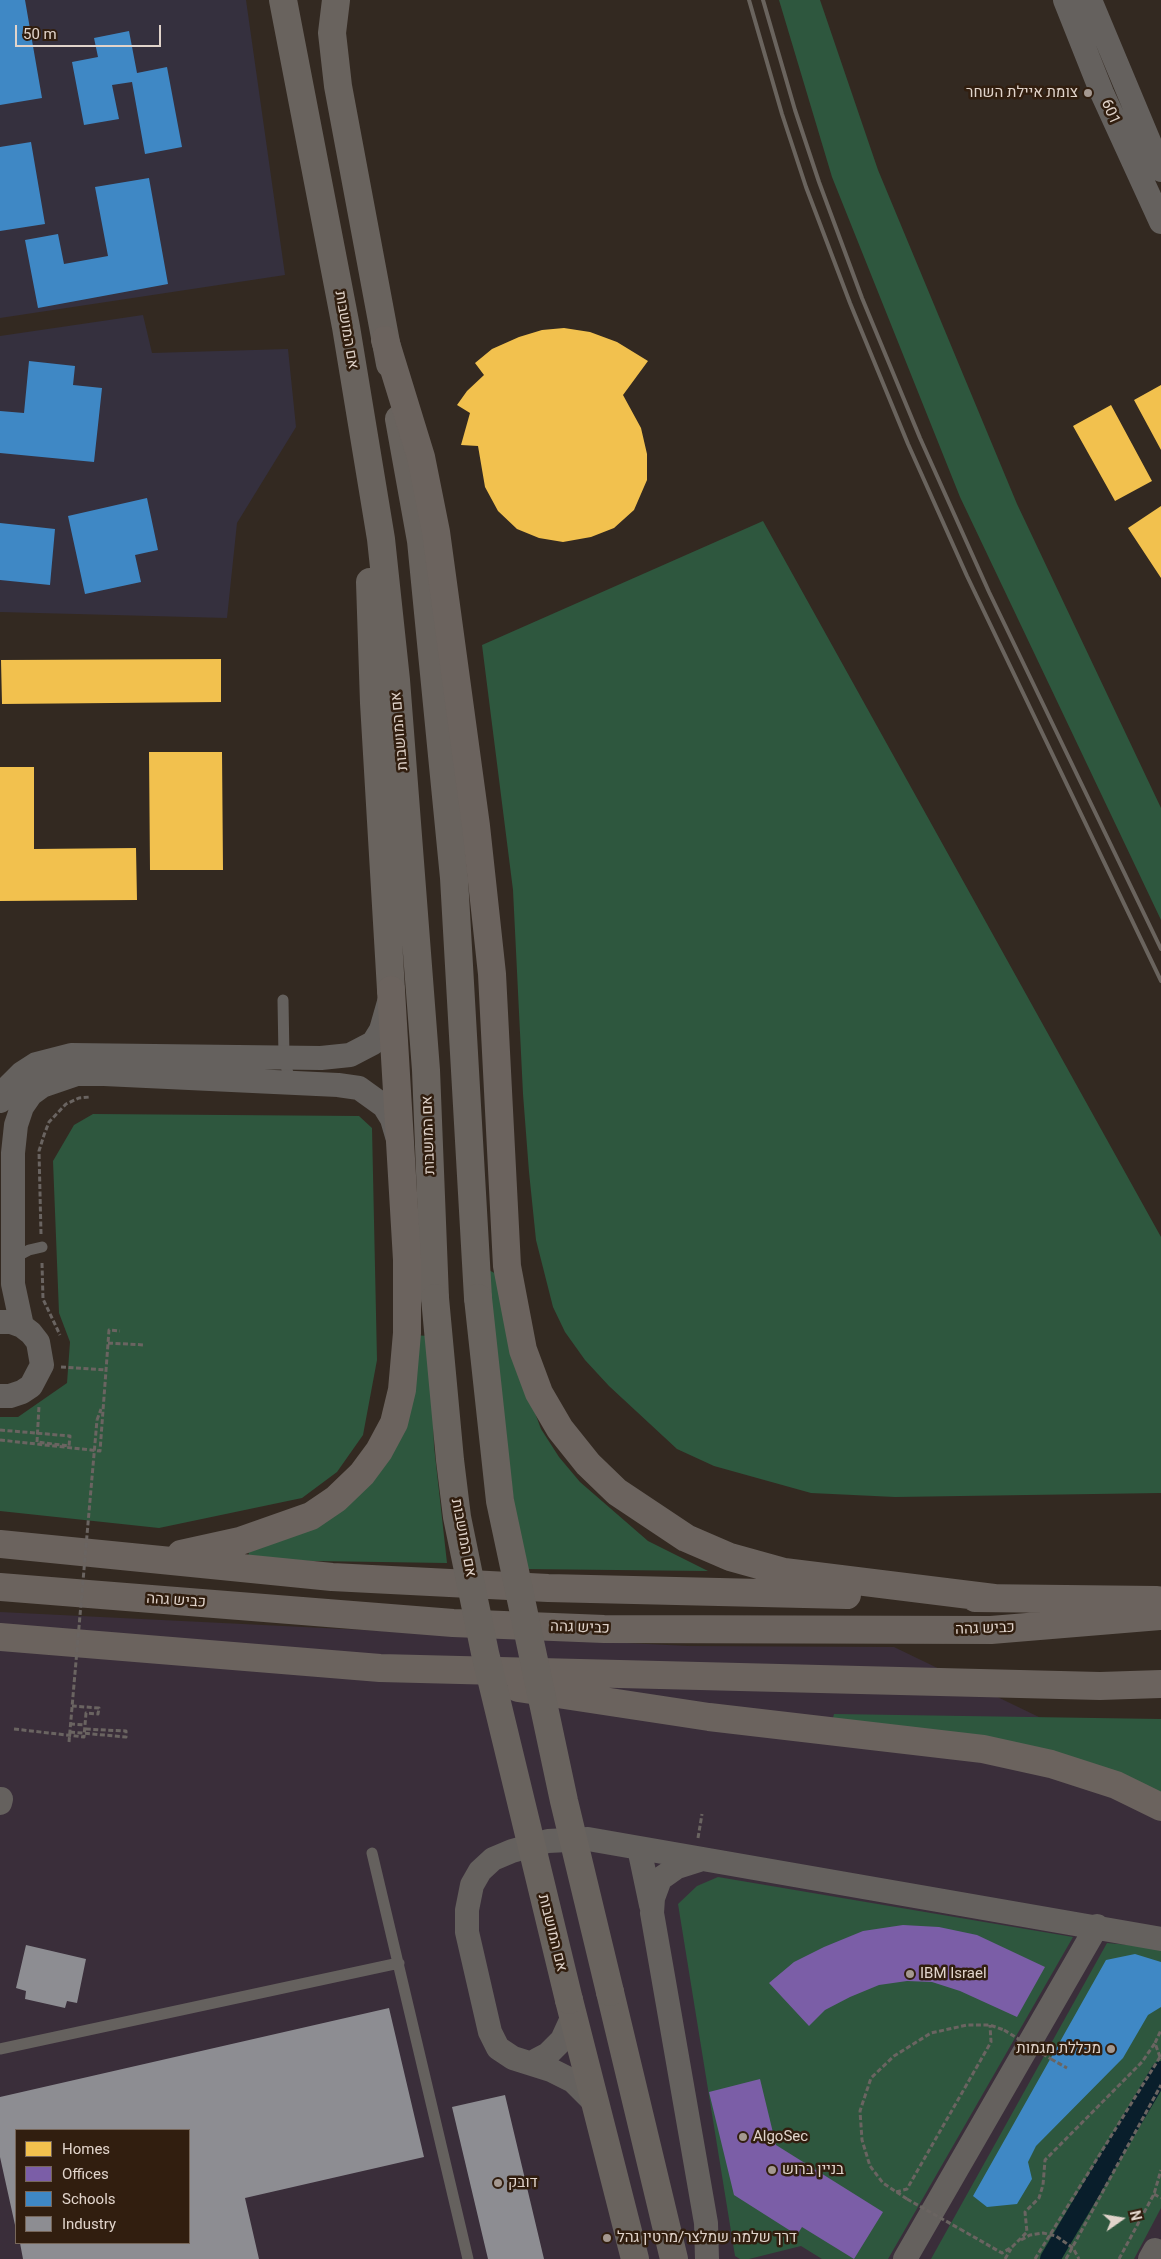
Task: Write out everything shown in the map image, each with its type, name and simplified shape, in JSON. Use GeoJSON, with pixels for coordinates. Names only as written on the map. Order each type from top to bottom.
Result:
{"type":"FeatureCollection","features":[{"type":"Feature","properties":{"kind":"highway"},"geometry":{"type":"LineString","coordinates":[[386,340],[421,457],[436,532],[476,826],[492,974],[507,1266],[523,1350],[539,1393],[560,1430],[588,1464],[617,1492],[686,1538],[730,1557],[784,1572],[994,1598]]}},
{"type":"Feature","properties":{"kind":"highway"},"geometry":{"type":"LineString","coordinates":[[147,1558],[222,1546],[278,1529],[311,1516],[336,1499],[362,1474],[379,1451],[394,1424],[402,1390],[407,1333],[407,1260],[391,990]]}},
{"type":"Feature","properties":{"kind":"highway"},"geometry":{"type":"LineString","coordinates":[[0,1544],[332,1577],[548,1588],[1161,1600]]}},
{"type":"Feature","properties":{"kind":"highway","name":"כביש גהה"},"geometry":{"type":"LineString","coordinates":[[0,1587],[453,1623],[604,1629],[991,1630],[1161,1616]]}},
{"type":"Feature","properties":{"kind":"highway"},"geometry":{"type":"LineString","coordinates":[[0,1637],[380,1668],[1100,1686],[1161,1684]]}},
{"type":"Feature","properties":{"kind":"highway"},"geometry":{"type":"LineString","coordinates":[[380,1668],[709,1717],[983,1749],[1051,1764],[1116,1785],[1161,1807]]}},
{"type":"Feature","properties":{"kind":"main road","name":"אם המושבות"},"geometry":{"type":"LineString","coordinates":[[283,0],[307,116],[346,327],[381,539],[396,680],[426,1070],[435,1298],[457,1517],[487,1662],[571,2008],[635,2259]]}},
{"type":"Feature","properties":{"kind":"main road"},"geometry":{"type":"LineString","coordinates":[[299,0],[307,116]]}},
{"type":"Feature","properties":{"kind":"main road"},"geometry":{"type":"LineString","coordinates":[[328,0],[338,86],[386,340],[421,542],[454,878],[478,1298],[500,1501],[564,1801],[674,2259]]}},
{"type":"Feature","properties":{"kind":"main road"},"geometry":{"type":"LineString","coordinates":[[332,33],[336,0]]}},
{"type":"Feature","properties":{"kind":"main road"},"geometry":{"type":"LineString","coordinates":[[372,481],[370,597],[391,990]]}},
{"type":"Feature","properties":{"kind":"street","name":"601"},"geometry":{"type":"LineString","coordinates":[[1064,0],[1102,93],[1161,222]]}},
{"type":"Feature","properties":{"kind":"street","name":"601"},"geometry":{"type":"LineString","coordinates":[[1091,2],[1161,170]]}},
{"type":"Feature","properties":{"kind":"street"},"geometry":{"type":"LineString","coordinates":[[0,1100],[7,1088],[29,1068],[48,1060],[71,1055],[284,1058],[350,1055],[364,1050],[373,1043],[381,1030],[391,990]]}},
{"type":"Feature","properties":{"kind":"street"},"geometry":{"type":"LineString","coordinates":[[0,1396],[16,1394],[31,1386],[56,1366],[31,1332],[11,1324],[16,1303],[12,1259],[13,1153],[16,1125],[22,1107],[32,1094],[42,1086],[76,1074],[104,1074],[290,1082],[359,1088],[384,1106],[392,1119],[401,1150]]}},
{"type":"Feature","properties":{"kind":"street"},"geometry":{"type":"LineString","coordinates":[[596,2104],[574,2081],[531,2063],[513,2058],[498,2048],[490,2032],[467,1932],[467,1910],[472,1885],[480,1870],[493,1859],[548,1841],[588,1839],[1097,1926],[1161,1939]]}},
{"type":"Feature","properties":{"kind":"street"},"geometry":{"type":"LineString","coordinates":[[639,1848],[704,2214],[707,2259]]}},
{"type":"Feature","properties":{"kind":"street"},"geometry":{"type":"LineString","coordinates":[[652,1913],[653,1898],[660,1879],[677,1867],[702,1860]]}},
{"type":"Feature","properties":{"kind":"street"},"geometry":{"type":"LineString","coordinates":[[905,2259],[1097,1926]]}},
{"type":"Feature","properties":{"kind":"street"},"geometry":{"type":"LineString","coordinates":[[531,2063],[548,2054],[562,2040],[571,2008]]}},
{"type":"Feature","properties":{"kind":"lane"},"geometry":{"type":"LineString","coordinates":[[284,1000],[284,1058],[290,1082]]}},
{"type":"Feature","properties":{"kind":"lane"},"geometry":{"type":"LineString","coordinates":[[12,1259],[29,1250],[42,1247]]}},
{"type":"Feature","properties":{"kind":"lane"},"geometry":{"type":"LineString","coordinates":[[372,1854],[468,2259]]}},
{"type":"Feature","properties":{"kind":"lane"},"geometry":{"type":"LineString","coordinates":[[0,2050],[399,1963]]}},
{"type":"Feature","properties":{"kind":"path"},"geometry":{"type":"LineString","coordinates":[[61,1343],[58,1329],[43,1299],[39,1151],[49,1122],[66,1104],[79,1098],[95,1097]]}},
{"type":"Feature","properties":{"kind":"path"},"geometry":{"type":"LineString","coordinates":[[69,1742],[109,1330],[120,1330]]}},
{"type":"Feature","properties":{"kind":"path"},"geometry":{"type":"LineString","coordinates":[[108,1343],[145,1345]]}},
{"type":"Feature","properties":{"kind":"path"},"geometry":{"type":"LineString","coordinates":[[56,1366],[106,1370]]}},
{"type":"Feature","properties":{"kind":"path"},"geometry":{"type":"LineString","coordinates":[[98,1451],[97,1420],[103,1404]]}},
{"type":"Feature","properties":{"kind":"path"},"geometry":{"type":"LineString","coordinates":[[0,1430],[70,1436],[69,1446],[37,1442]]}},
{"type":"Feature","properties":{"kind":"path"},"geometry":{"type":"LineString","coordinates":[[0,1440],[98,1451]]}},
{"type":"Feature","properties":{"kind":"path"},"geometry":{"type":"LineString","coordinates":[[14,1729],[84,1738],[86,1713],[98,1714],[99,1708],[72,1706]]}},
{"type":"Feature","properties":{"kind":"path"},"geometry":{"type":"LineString","coordinates":[[70,1724],[126,1731],[126,1737],[70,1732]]}},
{"type":"Feature","properties":{"kind":"path"},"geometry":{"type":"LineString","coordinates":[[1067,2068],[1004,2030],[990,2025],[967,2025],[931,2033],[894,2056],[871,2078],[860,2111],[862,2140],[870,2166],[883,2183],[896,2192],[1002,2253],[1030,2235],[1051,2234],[1068,2243],[1079,2259]]}},
{"type":"Feature","properties":{"kind":"path"},"geometry":{"type":"LineString","coordinates":[[896,2192],[907,2189],[991,2042],[990,2025]]}},
{"type":"Feature","properties":{"kind":"path"},"geometry":{"type":"LineString","coordinates":[[1006,2259],[1012,2247],[1027,2232],[1025,2212],[1039,2198],[1045,2160],[1142,2062],[1161,2030]]}},
{"type":"Feature","properties":{"kind":"path"},"geometry":{"type":"LineString","coordinates":[[1035,2259],[1161,2057],[1155,2043]]}},
{"type":"Feature","properties":{"kind":"path"},"geometry":{"type":"LineString","coordinates":[[1066,2259],[1161,2085]]}},
{"type":"Feature","properties":{"kind":"path"},"geometry":{"type":"LineString","coordinates":[[1120,2259],[1154,2194],[1161,2170]]}},
{"type":"Feature","properties":{"kind":"path"},"geometry":{"type":"LineString","coordinates":[[1154,2194],[1160,2198]]}},
{"type":"Feature","properties":{"kind":"shaded area"},"geometry":{"type":"Polygon","coordinates":[[[0,0],[246,0],[285,275],[0,318],[0,0]]]}},
{"type":"Feature","properties":{"kind":"shaded area"},"geometry":{"type":"Polygon","coordinates":[[[143,315],[152,353],[288,349],[296,427],[237,523],[227,618],[0,612],[0,336],[143,315]]]}},
{"type":"Feature","properties":{"kind":"shaded area"},"geometry":{"type":"Polygon","coordinates":[[[0,1612],[688,1646],[894,1647],[1161,1774],[1161,2259],[0,2259],[0,1612]]]}},
{"type":"Feature","properties":{"kind":"green space"},"geometry":{"type":"Polygon","coordinates":[[[779,0],[820,0],[878,170],[1017,504],[1161,808],[1161,920],[960,497],[832,177],[779,0]]]}},
{"type":"Feature","properties":{"kind":"green space"},"geometry":{"type":"Polygon","coordinates":[[[763,521],[1161,1237],[1161,1493],[895,1497],[811,1493],[714,1466],[677,1449],[609,1386],[585,1360],[565,1332],[553,1307],[536,1240],[523,1094],[513,890],[482,645],[763,521]]]}},
{"type":"Feature","properties":{"kind":"green space"},"geometry":{"type":"Polygon","coordinates":[[[93,1114],[359,1116],[372,1128],[377,1360],[363,1435],[337,1472],[302,1498],[159,1528],[0,1511],[0,1417],[18,1417],[67,1383],[70,1342],[59,1313],[53,1161],[74,1125],[93,1114]]]}},
{"type":"Feature","properties":{"kind":"green space"},"geometry":{"type":"Polygon","coordinates":[[[485,1268],[502,1277],[527,1391],[541,1429],[559,1457],[580,1482],[648,1541],[708,1571],[522,1569],[485,1268]]]}},
{"type":"Feature","properties":{"kind":"green space"},"geometry":{"type":"Polygon","coordinates":[[[411,1335],[430,1336],[434,1446],[447,1563],[247,1560],[251,1545],[357,1497],[411,1335]]]}},
{"type":"Feature","properties":{"kind":"green space"},"geometry":{"type":"Polygon","coordinates":[[[834,1714],[1161,1719],[1161,1794],[831,1725],[834,1714]]]}},
{"type":"Feature","properties":{"kind":"green space"},"geometry":{"type":"Polygon","coordinates":[[[718,1877],[1073,1937],[888,2259],[822,2259],[801,2246],[749,2259],[740,2259],[735,2256],[678,1904],[697,1886],[718,1877]]]}},
{"type":"Feature","properties":{"kind":"green space"},"geometry":{"type":"Polygon","coordinates":[[[1107,1943],[1161,1948],[1161,2208],[1134,2259],[931,2259],[1107,1943]]]}},
{"type":"Feature","properties":{"kind":"building: Homes"},"geometry":{"type":"Polygon","coordinates":[[[564,328],[590,332],[617,342],[648,361],[623,395],[641,428],[647,454],[647,480],[634,510],[614,528],[591,537],[563,542],[539,538],[517,529],[498,511],[485,487],[478,446],[461,445],[470,413],[457,405],[467,391],[484,375],[475,363],[492,349],[519,337],[542,330],[564,328]]]}},
{"type":"Feature","properties":{"kind":"building: Homes"},"geometry":{"type":"Polygon","coordinates":[[[1161,385],[1161,450],[1134,400],[1161,385]]]}},
{"type":"Feature","properties":{"kind":"building: Homes"},"geometry":{"type":"Polygon","coordinates":[[[1111,405],[1152,481],[1115,501],[1073,426],[1111,405]]]}},
{"type":"Feature","properties":{"kind":"building: Homes"},"geometry":{"type":"Polygon","coordinates":[[[1161,506],[1161,578],[1128,528],[1161,506]]]}},
{"type":"Feature","properties":{"kind":"building: Homes"},"geometry":{"type":"Polygon","coordinates":[[[221,659],[221,702],[2,704],[1,660],[221,659]]]}},
{"type":"Feature","properties":{"kind":"building: Homes"},"geometry":{"type":"Polygon","coordinates":[[[149,752],[222,752],[223,870],[150,870],[149,752]]]}},
{"type":"Feature","properties":{"kind":"building: Homes"},"geometry":{"type":"Polygon","coordinates":[[[0,767],[34,767],[34,849],[136,848],[137,900],[0,901],[0,767]]]}},
{"type":"Feature","properties":{"kind":"building: Offices","name":"IBM Israel"},"geometry":{"type":"Polygon","coordinates":[[[903,1925],[939,1927],[977,1935],[1045,1967],[1017,2017],[960,1991],[932,1982],[907,1981],[879,1985],[850,1997],[825,2010],[809,2026],[769,1983],[794,1962],[824,1947],[863,1931],[903,1925]]]}},
{"type":"Feature","properties":{"kind":"building: Offices","name":"בניין ברוש"},"geometry":{"type":"Polygon","coordinates":[[[760,2079],[776,2145],[883,2212],[854,2259],[802,2227],[797,2235],[734,2195],[709,2092],[760,2079]]]}},
{"type":"Feature","properties":{"kind":"building: Schools"},"geometry":{"type":"Polygon","coordinates":[[[0,0],[25,0],[42,98],[0,105],[0,0]]]}},
{"type":"Feature","properties":{"kind":"building: Schools"},"geometry":{"type":"Polygon","coordinates":[[[129,31],[137,73],[167,67],[182,147],[145,154],[132,82],[112,85],[119,119],[84,125],[72,62],[98,57],[94,38],[129,31]]]}},
{"type":"Feature","properties":{"kind":"building: Schools"},"geometry":{"type":"Polygon","coordinates":[[[31,142],[45,224],[0,231],[0,147],[31,142]]]}},
{"type":"Feature","properties":{"kind":"building: Schools"},"geometry":{"type":"Polygon","coordinates":[[[149,178],[168,284],[38,308],[25,240],[58,234],[64,264],[108,256],[95,187],[149,178]]]}},
{"type":"Feature","properties":{"kind":"building: Schools"},"geometry":{"type":"Polygon","coordinates":[[[29,361],[75,366],[73,385],[102,388],[94,462],[0,453],[0,411],[24,413],[29,361]]]}},
{"type":"Feature","properties":{"kind":"building: Schools"},"geometry":{"type":"Polygon","coordinates":[[[147,498],[158,550],[135,555],[141,582],[85,594],[68,516],[147,498]]]}},
{"type":"Feature","properties":{"kind":"building: Schools"},"geometry":{"type":"Polygon","coordinates":[[[0,523],[55,529],[50,585],[0,580],[0,523]]]}},
{"type":"Feature","properties":{"kind":"building: Schools"},"geometry":{"type":"Polygon","coordinates":[[[1135,1954],[1161,1962],[1161,2007],[1148,2015],[1123,2058],[1036,2146],[1028,2162],[1032,2179],[1017,2204],[987,2207],[973,2196],[1106,1960],[1135,1954]]]}},
{"type":"Feature","properties":{"kind":"building: Industry"},"geometry":{"type":"Polygon","coordinates":[[[26,1945],[86,1959],[77,2003],[67,2001],[65,2008],[25,1999],[26,1991],[16,1988],[26,1945]]]}},
{"type":"Feature","properties":{"kind":"building: Industry"},"geometry":{"type":"Polygon","coordinates":[[[389,2008],[424,2157],[245,2198],[259,2259],[23,2259],[20,2244],[190,2244],[190,2129],[15,2129],[15,2225],[0,2157],[0,2097],[389,2008]]]}},
{"type":"Feature","properties":{"kind":"building: Industry","name":"דובק"},"geometry":{"type":"Polygon","coordinates":[[[505,2095],[544,2259],[488,2259],[452,2107],[505,2095]]]}},
{"type":"Feature","properties":{"kind":"waterway"},"geometry":{"type":"LineString","coordinates":[[1050,2259],[1161,2071]]}},
{"type":"Feature","properties":{"kind":"railway"},"geometry":{"type":"LineString","coordinates":[[749,0],[782,114],[806,187],[850,303],[908,444],[967,576],[1161,981]]}},
{"type":"Feature","properties":{"kind":"railway"},"geometry":{"type":"LineString","coordinates":[[763,0],[795,110],[819,182],[862,298],[920,438],[989,592],[1161,949]]}},
{"type":"Feature","properties":{"kind":"place","name":"צומת איילת השחר"},"geometry":{"type":"Point","coordinates":[1088,93]}},
{"type":"Feature","properties":{"kind":"place","name":"IBM Israel"},"geometry":{"type":"Point","coordinates":[910,1974]}},
{"type":"Feature","properties":{"kind":"place","name":"מכללת מגמות"},"geometry":{"type":"Point","coordinates":[1111,2049]}},
{"type":"Feature","properties":{"kind":"place","name":"AlgoSec"},"geometry":{"type":"Point","coordinates":[743,2137]}},
{"type":"Feature","properties":{"kind":"place","name":"בניין ברוש"},"geometry":{"type":"Point","coordinates":[772,2170]}},
{"type":"Feature","properties":{"kind":"place","name":"דובק"},"geometry":{"type":"Point","coordinates":[498,2183]}},
{"type":"Feature","properties":{"kind":"place","name":"דרך שלמה שמלצר/מרטין גהל"},"geometry":{"type":"Point","coordinates":[607,2238]}}]}
